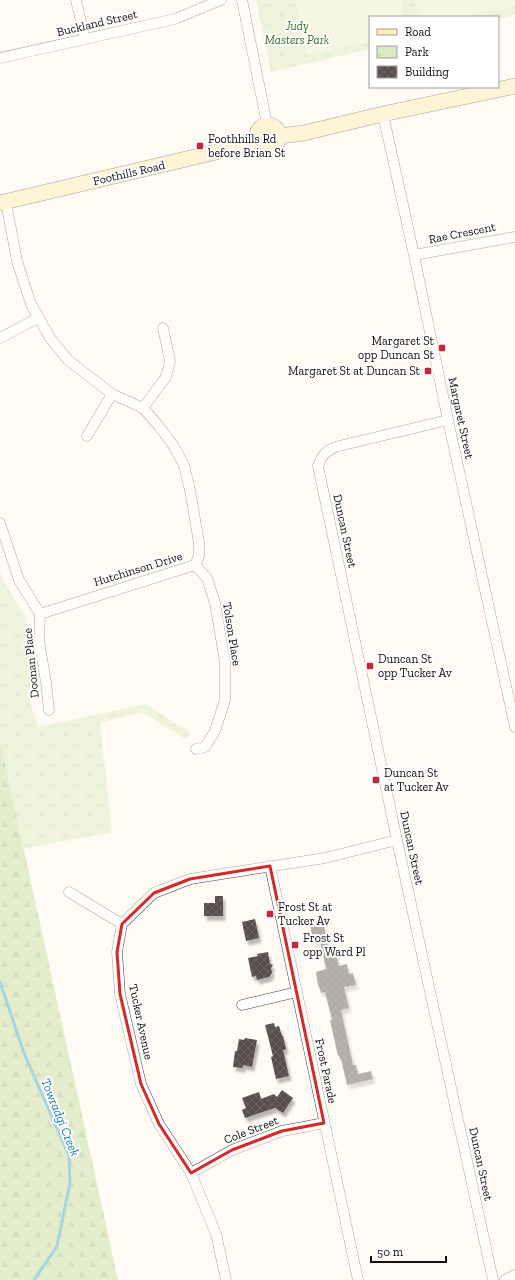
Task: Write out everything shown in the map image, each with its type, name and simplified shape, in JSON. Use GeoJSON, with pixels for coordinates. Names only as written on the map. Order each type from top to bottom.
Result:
{"type":"FeatureCollection","features":[{"type":"Feature","properties":{"kind":"main road"},"geometry":{"type":"LineString","coordinates":[[280,136],[304,133],[383,114],[515,86]]}},
{"type":"Feature","properties":{"kind":"main road"},"geometry":{"type":"LineString","coordinates":[[267,124],[275,127],[280,136],[277,144],[269,148],[260,144],[257,140],[257,132],[259,128],[267,124]]}},
{"type":"Feature","properties":{"kind":"main road","name":"Foothills Road"},"geometry":{"type":"LineString","coordinates":[[3,202],[237,147],[257,140]]}},
{"type":"Feature","properties":{"kind":"street"},"geometry":{"type":"LineString","coordinates":[[76,0],[85,39]]}},
{"type":"Feature","properties":{"kind":"street","name":"Buckland Street"},"geometry":{"type":"LineString","coordinates":[[0,58],[175,19],[221,0]]}},
{"type":"Feature","properties":{"kind":"street"},"geometry":{"type":"LineString","coordinates":[[242,0],[267,124]]}},
{"type":"Feature","properties":{"kind":"street","name":"Margaret Street"},"geometry":{"type":"LineString","coordinates":[[383,114],[515,727]]}},
{"type":"Feature","properties":{"kind":"street","name":"Hutchinson Drive"},"geometry":{"type":"LineString","coordinates":[[3,202],[17,262],[31,304],[38,318],[50,338],[68,360],[112,394],[143,408],[173,445],[184,465],[199,542],[199,556],[195,565],[40,614]]}},
{"type":"Feature","properties":{"kind":"street","name":"Rae Crescent"},"geometry":{"type":"LineString","coordinates":[[414,256],[515,237]]}},
{"type":"Feature","properties":{"kind":"street"},"geometry":{"type":"LineString","coordinates":[[0,338],[38,318]]}},
{"type":"Feature","properties":{"kind":"street"},"geometry":{"type":"LineString","coordinates":[[143,408],[166,377],[170,361],[163,328]]}},
{"type":"Feature","properties":{"kind":"street"},"geometry":{"type":"LineString","coordinates":[[87,436],[112,394]]}},
{"type":"Feature","properties":{"kind":"street","name":"Duncan Street"},"geometry":{"type":"LineString","coordinates":[[448,420],[335,447],[326,452],[321,458],[318,466],[397,840],[493,1280]]}},
{"type":"Feature","properties":{"kind":"street"},"geometry":{"type":"LineString","coordinates":[[0,523],[19,580],[40,614]]}},
{"type":"Feature","properties":{"kind":"street","name":"Tolson Place"},"geometry":{"type":"LineString","coordinates":[[195,565],[207,578],[215,604],[225,662],[225,700],[215,731],[205,747],[196,749]]}},
{"type":"Feature","properties":{"kind":"street","name":"Doonan Place"},"geometry":{"type":"LineString","coordinates":[[40,614],[39,641],[49,710]]}},
{"type":"Feature","properties":{"kind":"street"},"geometry":{"type":"LineString","coordinates":[[70,892],[122,924],[154,893],[190,879],[326,858],[397,840]]}},
{"type":"Feature","properties":{"kind":"street","name":"Frost Parade"},"geometry":{"type":"LineString","coordinates":[[270,866],[358,1280]]}},
{"type":"Feature","properties":{"kind":"street","name":"Tucker Avenue"},"geometry":{"type":"LineString","coordinates":[[122,924],[117,952],[120,994],[141,1084],[159,1124],[191,1173],[216,1234],[226,1280]]}},
{"type":"Feature","properties":{"kind":"street"},"geometry":{"type":"LineString","coordinates":[[242,1005],[297,992]]}},
{"type":"Feature","properties":{"kind":"street","name":"Cole Street"},"geometry":{"type":"LineString","coordinates":[[191,1173],[232,1150],[282,1131],[324,1123]]}},
{"type":"Feature","properties":{"kind":"street"},"geometry":{"type":"LineString","coordinates":[[505,1280],[515,1275]]}},
{"type":"Feature","properties":{"kind":"highlighted area"},"geometry":{"type":"Polygon","coordinates":[[[270,866],[324,1123],[282,1131],[232,1150],[191,1173],[159,1124],[141,1084],[120,994],[117,952],[122,924],[154,893],[190,879],[270,866]]]}},
{"type":"Feature","properties":{"kind":"green space","name":"Judy Masters Park"},"geometry":{"type":"Polygon","coordinates":[[[256,0],[515,0],[515,15],[499,19],[499,16],[369,16],[369,49],[271,72],[256,0]]]}},
{"type":"Feature","properties":{"kind":"green space"},"geometry":{"type":"Polygon","coordinates":[[[295,0],[401,0],[403,16],[369,16],[369,41],[307,55],[295,0]]]}},
{"type":"Feature","properties":{"kind":"green space"},"geometry":{"type":"Polygon","coordinates":[[[415,0],[515,0],[515,6],[470,16],[418,16],[415,0]]]}},
{"type":"Feature","properties":{"kind":"green space"},"geometry":{"type":"Polygon","coordinates":[[[0,571],[3,580],[25,615],[39,679],[27,691],[38,727],[145,704],[191,733],[186,739],[142,712],[100,723],[112,832],[23,849],[0,740],[0,571]]]}},
{"type":"Feature","properties":{"kind":"green space"},"geometry":{"type":"Polygon","coordinates":[[[0,740],[118,1280],[0,1280],[0,740]]]}},
{"type":"Feature","properties":{"kind":"building"},"geometry":{"type":"Polygon","coordinates":[[[215,896],[223,896],[223,916],[204,916],[204,903],[215,903],[215,896]]]}},
{"type":"Feature","properties":{"kind":"building"},"geometry":{"type":"Polygon","coordinates":[[[255,919],[259,938],[246,941],[242,922],[255,919]]]}},
{"type":"Feature","properties":{"kind":"building"},"geometry":{"type":"Polygon","coordinates":[[[323,922],[328,946],[334,945],[339,966],[347,964],[349,974],[353,973],[356,985],[344,987],[349,1008],[341,1010],[353,1065],[356,1065],[358,1074],[371,1071],[373,1079],[347,1085],[341,1059],[339,1055],[338,1056],[330,1020],[332,1020],[325,992],[321,993],[318,986],[316,972],[326,969],[320,941],[314,943],[310,925],[323,922]]]}},
{"type":"Feature","properties":{"kind":"building"},"geometry":{"type":"Polygon","coordinates":[[[268,952],[270,964],[273,965],[271,968],[272,973],[269,977],[257,980],[256,976],[252,977],[248,958],[258,956],[257,954],[268,952]]]}},
{"type":"Feature","properties":{"kind":"building"},"geometry":{"type":"Polygon","coordinates":[[[274,1023],[275,1027],[279,1026],[283,1036],[286,1049],[283,1050],[289,1076],[276,1079],[271,1057],[273,1056],[265,1025],[274,1023]]]}},
{"type":"Feature","properties":{"kind":"building"},"geometry":{"type":"Polygon","coordinates":[[[245,1038],[257,1040],[252,1067],[243,1065],[243,1068],[233,1067],[235,1051],[237,1051],[239,1039],[244,1040],[245,1038]]]}},
{"type":"Feature","properties":{"kind":"building"},"geometry":{"type":"Polygon","coordinates":[[[282,1090],[293,1098],[283,1113],[275,1108],[245,1118],[242,1110],[246,1108],[242,1098],[259,1092],[261,1099],[274,1094],[277,1097],[282,1090]]]}},
{"type":"Feature","properties":{"kind":"waterway","name":"Towradgi Creek"},"geometry":{"type":"LineString","coordinates":[[0,982],[24,1053],[69,1156],[70,1183],[57,1246],[34,1280]]}},
{"type":"Feature","properties":{"kind":"place","name":"Foothhills Rd before Brian St"},"geometry":{"type":"Point","coordinates":[200,146]}},
{"type":"Feature","properties":{"kind":"place","name":"Margaret St opp Duncan St"},"geometry":{"type":"Point","coordinates":[442,348]}},
{"type":"Feature","properties":{"kind":"place","name":"Margaret St at Duncan St"},"geometry":{"type":"Point","coordinates":[428,371]}},
{"type":"Feature","properties":{"kind":"place","name":"Duncan St opp Tucker Av"},"geometry":{"type":"Point","coordinates":[370,666]}},
{"type":"Feature","properties":{"kind":"place","name":"Duncan St at Tucker Av"},"geometry":{"type":"Point","coordinates":[376,780]}},
{"type":"Feature","properties":{"kind":"place","name":"Frost St at Tucker Av"},"geometry":{"type":"Point","coordinates":[270,914]}},
{"type":"Feature","properties":{"kind":"place","name":"Frost St opp Ward Pl"},"geometry":{"type":"Point","coordinates":[295,945]}}]}
